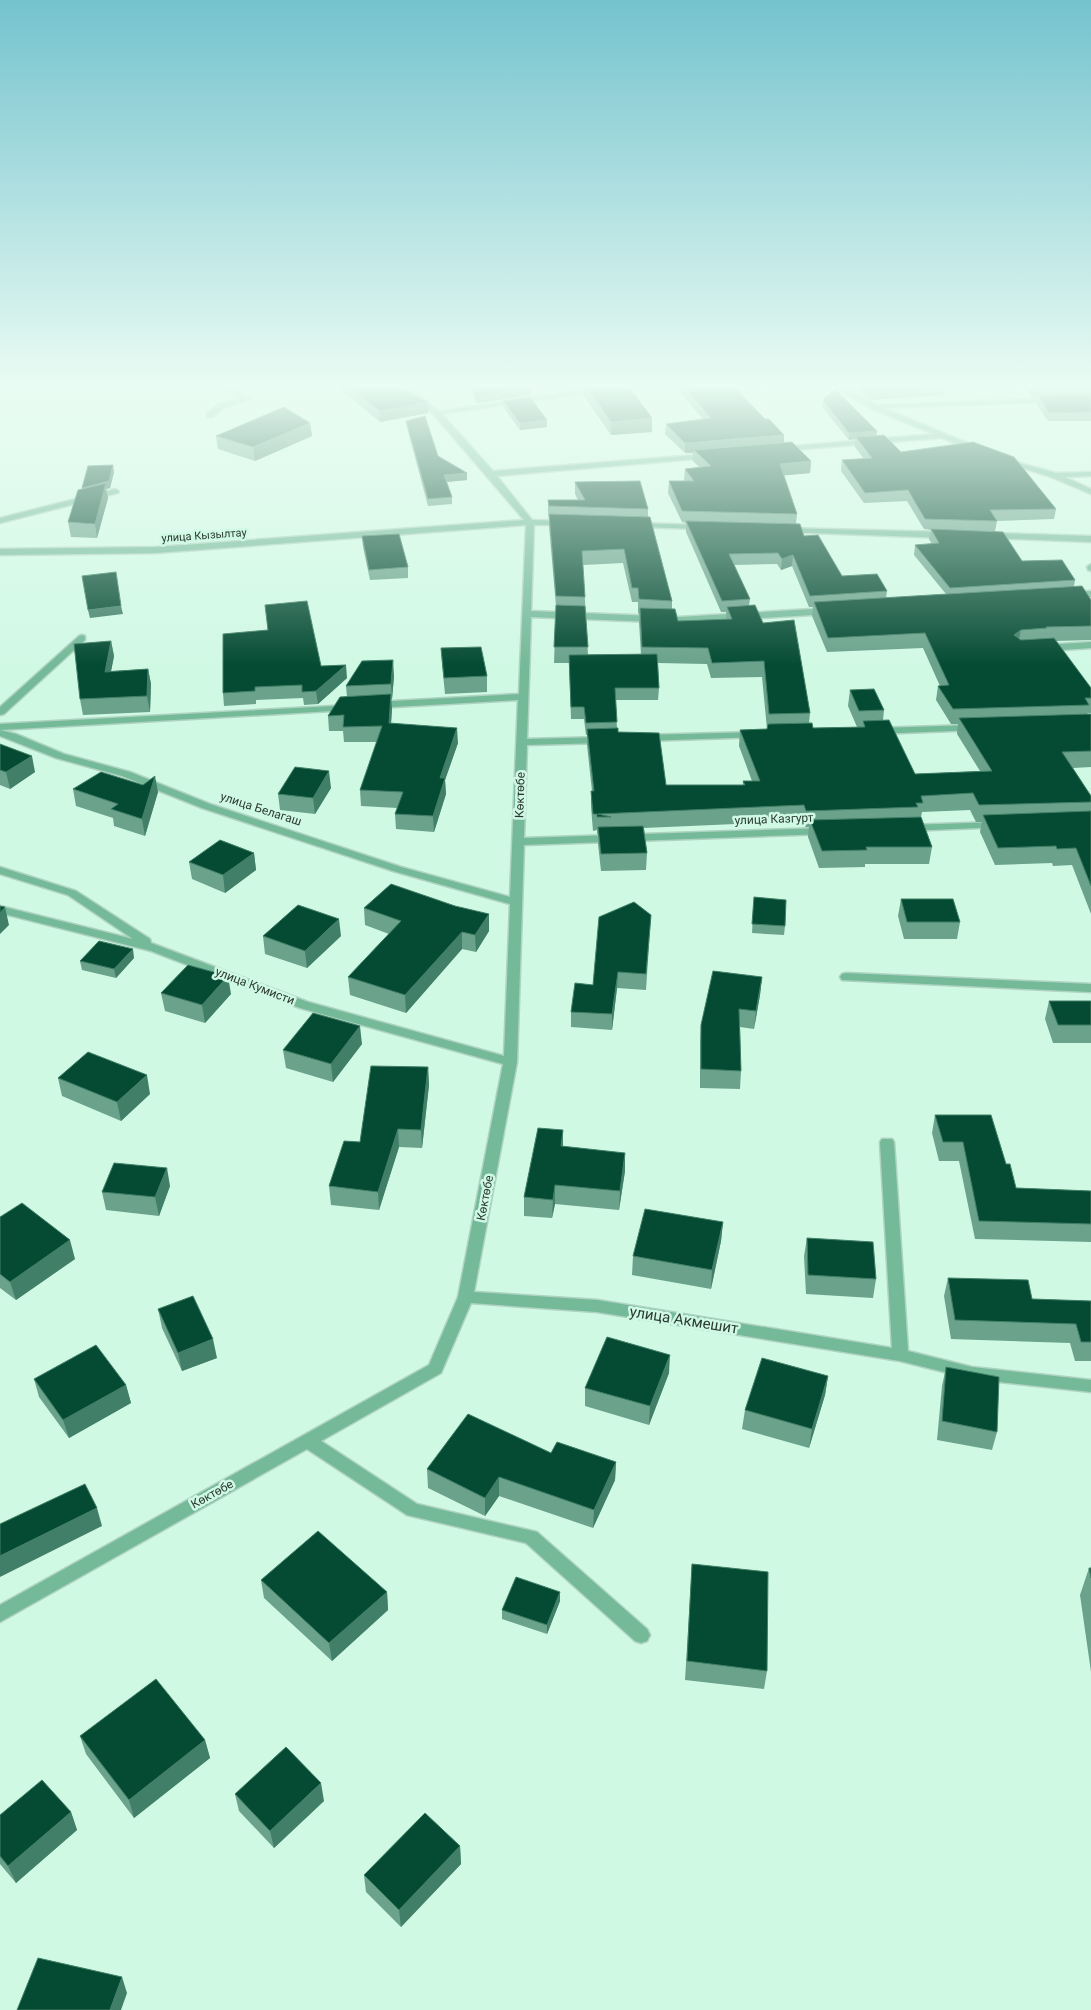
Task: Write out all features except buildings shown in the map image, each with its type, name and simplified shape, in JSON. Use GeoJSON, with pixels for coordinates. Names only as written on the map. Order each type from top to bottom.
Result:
{"type":"FeatureCollection","features":[{"type":"Feature","properties":{"kind":"street"},"geometry":{"type":"LineString","coordinates":[[494,478],[530,522]]}},
{"type":"Feature","properties":{"kind":"street"},"geometry":{"type":"LineString","coordinates":[[1060,478],[1091,492]]}},
{"type":"Feature","properties":{"kind":"street"},"geometry":{"type":"LineString","coordinates":[[0,521],[115,491]]}},
{"type":"Feature","properties":{"kind":"street","name":"улица Кызылтау"},"geometry":{"type":"LineString","coordinates":[[0,552],[156,550],[530,522],[579,523]]}},
{"type":"Feature","properties":{"kind":"street","name":"Көктөбе"},"geometry":{"type":"LineString","coordinates":[[0,1614],[434,1369],[466,1297],[510,1062],[530,522]]}},
{"type":"Feature","properties":{"kind":"street"},"geometry":{"type":"LineString","coordinates":[[628,525],[707,527]]}},
{"type":"Feature","properties":{"kind":"street"},"geometry":{"type":"LineString","coordinates":[[776,530],[953,535]]}},
{"type":"Feature","properties":{"kind":"street"},"geometry":{"type":"LineString","coordinates":[[983,536],[1091,539]]}},
{"type":"Feature","properties":{"kind":"street"},"geometry":{"type":"LineString","coordinates":[[1062,596],[1091,594]]}},
{"type":"Feature","properties":{"kind":"street"},"geometry":{"type":"LineString","coordinates":[[526,614],[679,620],[836,610]]}},
{"type":"Feature","properties":{"kind":"street"},"geometry":{"type":"LineString","coordinates":[[0,712],[82,638]]}},
{"type":"Feature","properties":{"kind":"street"},"geometry":{"type":"LineString","coordinates":[[1036,648],[1091,645]]}},
{"type":"Feature","properties":{"kind":"street"},"geometry":{"type":"LineString","coordinates":[[0,727],[523,696]]}},
{"type":"Feature","properties":{"kind":"street"},"geometry":{"type":"LineString","coordinates":[[861,732],[981,728]]}},
{"type":"Feature","properties":{"kind":"street","name":"улица Белагаш"},"geometry":{"type":"LineString","coordinates":[[0,733],[60,756],[126,774],[206,806],[397,869],[516,902]]}},
{"type":"Feature","properties":{"kind":"street"},"geometry":{"type":"LineString","coordinates":[[632,739],[771,734]]}},
{"type":"Feature","properties":{"kind":"street"},"geometry":{"type":"LineString","coordinates":[[522,742],[612,739]]}},
{"type":"Feature","properties":{"kind":"street"},"geometry":{"type":"LineString","coordinates":[[896,828],[1013,825]]}},
{"type":"Feature","properties":{"kind":"street","name":"улица Казгурт"},"geometry":{"type":"LineString","coordinates":[[518,842],[837,830]]}},
{"type":"Feature","properties":{"kind":"street"},"geometry":{"type":"LineString","coordinates":[[0,870],[72,893],[155,948]]}},
{"type":"Feature","properties":{"kind":"street","name":"улица Кумисти"},"geometry":{"type":"LineString","coordinates":[[0,908],[155,948],[304,1005],[510,1062]]}},
{"type":"Feature","properties":{"kind":"street"},"geometry":{"type":"LineString","coordinates":[[846,977],[1091,988]]}},
{"type":"Feature","properties":{"kind":"street"},"geometry":{"type":"LineString","coordinates":[[887,1142],[900,1355]]}},
{"type":"Feature","properties":{"kind":"street","name":"улица Акмешит"},"geometry":{"type":"LineString","coordinates":[[466,1297],[597,1306],[900,1355],[972,1373],[1091,1386]]}},
{"type":"Feature","properties":{"kind":"street"},"geometry":{"type":"LineString","coordinates":[[307,1441],[413,1510],[531,1537],[641,1635]]}}]}
